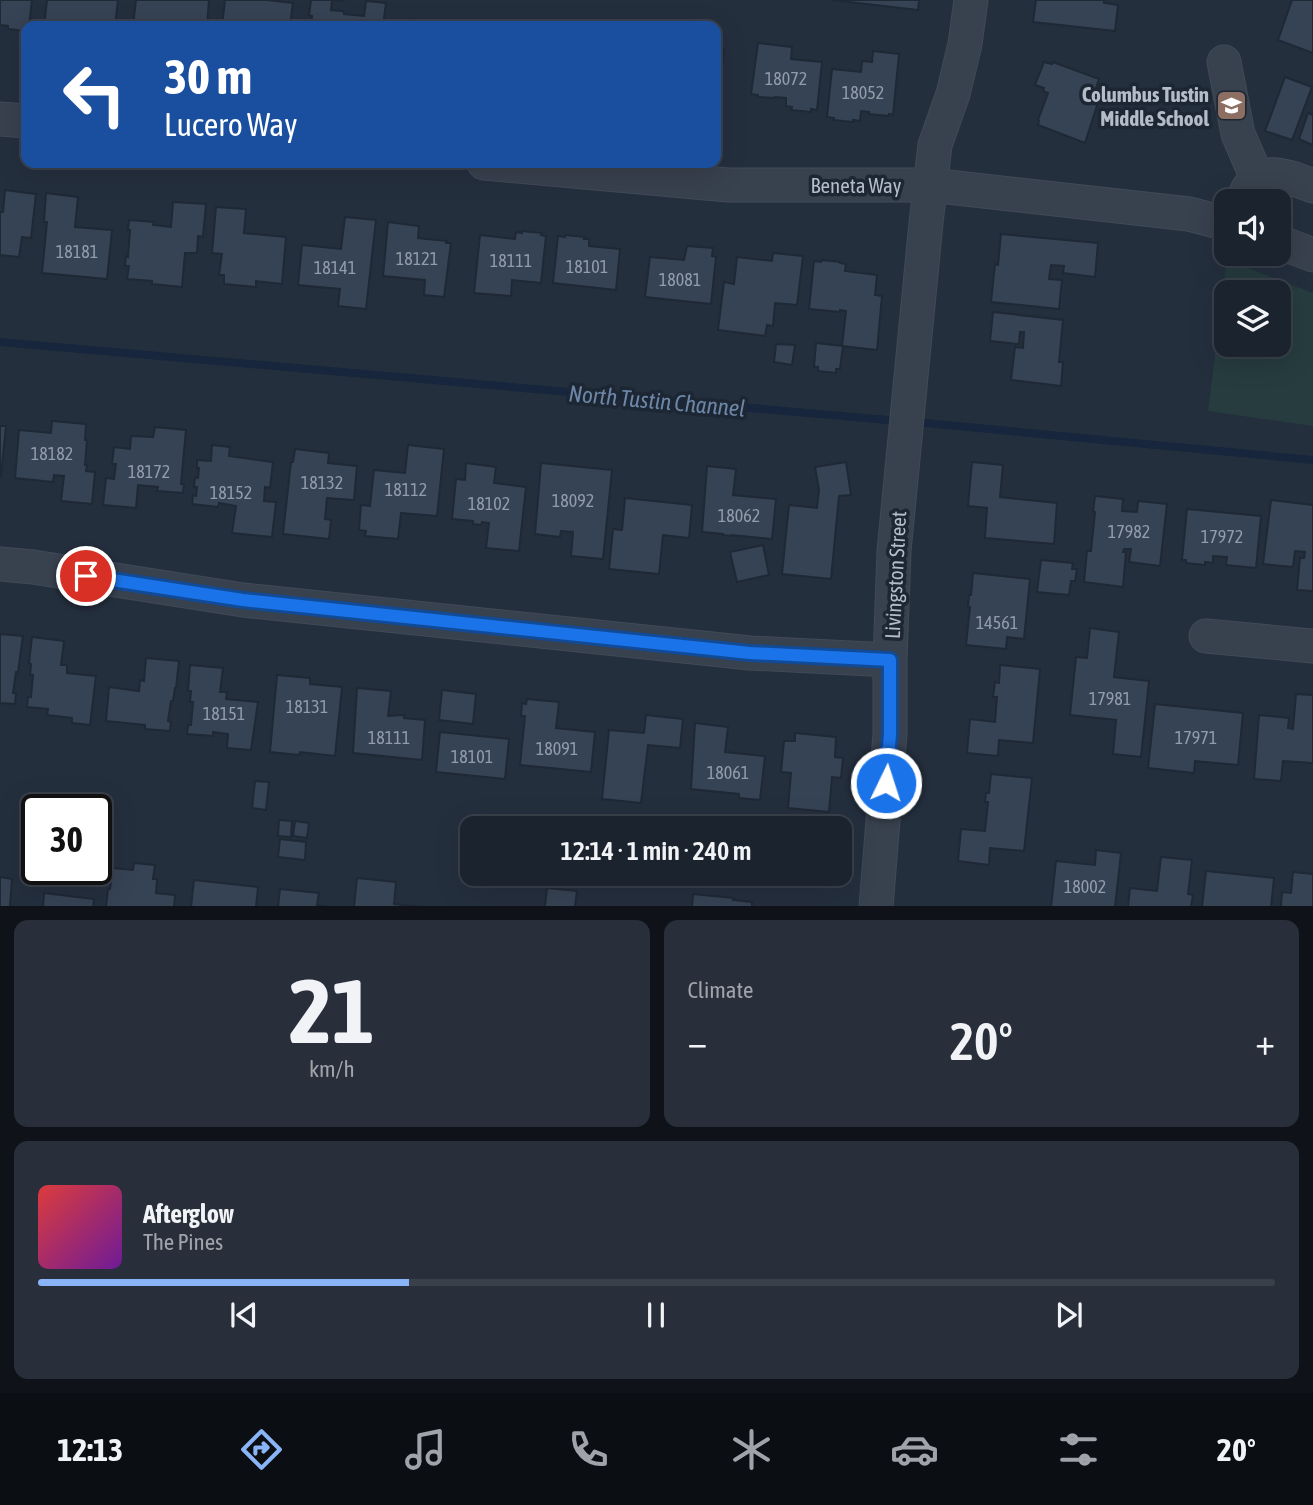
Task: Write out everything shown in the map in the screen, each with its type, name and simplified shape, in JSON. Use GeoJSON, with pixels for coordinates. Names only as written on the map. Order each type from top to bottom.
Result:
{"type":"FeatureCollection","features":[{"type":"Feature","properties":{"kind":"street"},"geometry":{"type":"LineString","coordinates":[[930,186],[935,145],[953,94],[965,44],[971,0]]}},
{"type":"Feature","properties":{"kind":"street"},"geometry":{"type":"LineString","coordinates":[[1224,62],[1238,134],[1256,185],[1286,176],[1313,186]]}},
{"type":"Feature","properties":{"kind":"street"},"geometry":{"type":"LineString","coordinates":[[0,119],[21,121]]}},
{"type":"Feature","properties":{"kind":"street","name":"Beneta Way"},"geometry":{"type":"LineString","coordinates":[[539,168],[728,185],[930,186],[1189,214],[1214,221]]}},
{"type":"Feature","properties":{"kind":"street","name":"Livingston Street"},"geometry":{"type":"LineString","coordinates":[[876,906],[890,734],[894,551],[930,186]]}},
{"type":"Feature","properties":{"kind":"street"},"geometry":{"type":"LineString","coordinates":[[1291,247],[1313,255]]}},
{"type":"Feature","properties":{"kind":"street"},"geometry":{"type":"LineString","coordinates":[[0,564],[243,600],[750,653],[890,660]]}},
{"type":"Feature","properties":{"kind":"street"},"geometry":{"type":"LineString","coordinates":[[1206,636],[1313,646]]}},
{"type":"Feature","properties":{"kind":"green space"},"geometry":{"type":"Polygon","coordinates":[[[1226,266],[1243,266],[1279,280],[1224,280],[1226,266]]]}},
{"type":"Feature","properties":{"kind":"green space"},"geometry":{"type":"Polygon","coordinates":[[[1291,285],[1313,293],[1313,426],[1208,411],[1215,357],[1291,357],[1291,285]]]}},
{"type":"Feature","properties":{"kind":"building"},"geometry":{"type":"Polygon","coordinates":[[[0,0],[32,0],[30,21],[21,21],[21,30],[0,25],[0,0]]]}},
{"type":"Feature","properties":{"kind":"building"},"geometry":{"type":"Polygon","coordinates":[[[47,0],[118,0],[116,21],[45,21],[47,0]]]}},
{"type":"Feature","properties":{"kind":"building"},"geometry":{"type":"Polygon","coordinates":[[[136,0],[209,0],[207,21],[134,21],[136,0]]]}},
{"type":"Feature","properties":{"kind":"building"},"geometry":{"type":"Polygon","coordinates":[[[225,0],[293,3],[291,21],[223,21],[225,0]]]}},
{"type":"Feature","properties":{"kind":"building"},"geometry":{"type":"Polygon","coordinates":[[[311,0],[332,0],[331,10],[364,16],[366,1],[386,3],[384,21],[312,21],[312,16],[309,15],[311,0]]]}},
{"type":"Feature","properties":{"kind":"building"},"geometry":{"type":"Polygon","coordinates":[[[832,0],[919,0],[918,10],[832,0]]]}},
{"type":"Feature","properties":{"kind":"building"},"geometry":{"type":"Polygon","coordinates":[[[1036,0],[1104,0],[1104,3],[1118,5],[1115,31],[1033,22],[1036,0]]]}},
{"type":"Feature","properties":{"kind":"building"},"geometry":{"type":"Polygon","coordinates":[[[1292,0],[1313,0],[1313,53],[1278,40],[1292,0]]]}},
{"type":"Feature","properties":{"kind":"building"},"geometry":{"type":"Polygon","coordinates":[[[758,43],[792,47],[791,59],[822,62],[817,110],[791,110],[792,107],[786,106],[786,98],[758,97],[751,94],[758,43]]]}},
{"type":"Feature","properties":{"kind":"building"},"geometry":{"type":"Polygon","coordinates":[[[721,49],[724,49],[721,78],[721,49]]]}},
{"type":"Feature","properties":{"kind":"building"},"geometry":{"type":"Polygon","coordinates":[[[873,51],[899,54],[893,115],[861,111],[860,121],[853,122],[827,117],[832,69],[861,72],[862,61],[872,62],[873,51]]]}},
{"type":"Feature","properties":{"kind":"building"},"geometry":{"type":"Polygon","coordinates":[[[1044,62],[1053,62],[1099,79],[1096,88],[1102,90],[1085,143],[1038,125],[1048,93],[1043,91],[1044,88],[1035,85],[1044,62]]]}},
{"type":"Feature","properties":{"kind":"building"},"geometry":{"type":"Polygon","coordinates":[[[1285,77],[1312,87],[1292,140],[1265,131],[1285,77]]]}},
{"type":"Feature","properties":{"kind":"building"},"geometry":{"type":"Polygon","coordinates":[[[1308,113],[1313,115],[1313,145],[1299,139],[1308,113]]]}},
{"type":"Feature","properties":{"kind":"building"},"geometry":{"type":"Polygon","coordinates":[[[5,190],[36,194],[31,238],[22,237],[19,257],[0,255],[0,212],[3,212],[5,190]]]}},
{"type":"Feature","properties":{"kind":"building"},"geometry":{"type":"Polygon","coordinates":[[[46,193],[78,197],[75,227],[112,230],[107,279],[42,273],[47,222],[44,222],[46,193]]]}},
{"type":"Feature","properties":{"kind":"building"},"geometry":{"type":"Polygon","coordinates":[[[173,202],[206,204],[203,237],[198,236],[197,253],[185,253],[182,287],[127,279],[129,266],[125,266],[126,256],[128,257],[129,220],[154,222],[153,225],[171,227],[173,202]]]}},
{"type":"Feature","properties":{"kind":"building"},"geometry":{"type":"Polygon","coordinates":[[[216,207],[246,209],[244,233],[286,237],[282,284],[256,281],[256,287],[224,284],[224,275],[219,275],[222,254],[212,253],[216,207]]]}},
{"type":"Feature","properties":{"kind":"building"},"geometry":{"type":"Polygon","coordinates":[[[345,217],[376,220],[366,309],[338,306],[340,289],[298,285],[302,245],[341,249],[345,217]]]}},
{"type":"Feature","properties":{"kind":"building"},"geometry":{"type":"Polygon","coordinates":[[[388,222],[419,226],[418,238],[451,243],[444,297],[424,295],[425,280],[383,276],[388,222]]]}},
{"type":"Feature","properties":{"kind":"building"},"geometry":{"type":"Polygon","coordinates":[[[516,232],[542,233],[541,235],[546,236],[541,283],[512,280],[511,296],[474,293],[480,235],[515,239],[516,232]]]}},
{"type":"Feature","properties":{"kind":"building"},"geometry":{"type":"Polygon","coordinates":[[[1001,234],[1098,243],[1095,277],[1063,273],[1064,266],[1051,265],[1049,279],[1062,280],[1059,309],[991,302],[1001,234]]]}},
{"type":"Feature","properties":{"kind":"building"},"geometry":{"type":"Polygon","coordinates":[[[558,236],[585,237],[584,239],[589,239],[589,246],[620,249],[616,290],[553,283],[558,236]]]}},
{"type":"Feature","properties":{"kind":"building"},"geometry":{"type":"Polygon","coordinates":[[[687,246],[713,248],[712,256],[716,257],[711,304],[645,297],[650,257],[684,260],[687,246]]]}},
{"type":"Feature","properties":{"kind":"building"},"geometry":{"type":"Polygon","coordinates":[[[773,253],[803,256],[797,305],[775,303],[773,326],[767,325],[765,336],[718,330],[724,282],[734,284],[737,257],[772,261],[773,253]]]}},
{"type":"Feature","properties":{"kind":"building"},"geometry":{"type":"Polygon","coordinates":[[[814,261],[846,264],[845,271],[877,275],[875,295],[882,296],[877,350],[842,346],[846,311],[809,309],[814,261]]]}},
{"type":"Feature","properties":{"kind":"building"},"geometry":{"type":"Polygon","coordinates":[[[993,312],[1063,320],[1059,362],[1063,362],[1061,386],[1011,380],[1015,347],[1023,348],[1024,332],[1020,332],[1019,344],[990,341],[993,312]]]}},
{"type":"Feature","properties":{"kind":"building"},"geometry":{"type":"Polygon","coordinates":[[[816,343],[843,346],[840,369],[836,369],[836,373],[818,371],[818,367],[814,367],[816,343]]]}},
{"type":"Feature","properties":{"kind":"building"},"geometry":{"type":"Polygon","coordinates":[[[776,344],[795,345],[792,365],[774,362],[776,344]]]}},
{"type":"Feature","properties":{"kind":"building"},"geometry":{"type":"Polygon","coordinates":[[[52,421],[86,424],[86,471],[95,472],[92,504],[61,501],[64,476],[54,475],[53,482],[15,478],[19,430],[51,433],[52,421]]]}},
{"type":"Feature","properties":{"kind":"building"},"geometry":{"type":"Polygon","coordinates":[[[0,426],[6,426],[1,476],[0,476],[0,426]]]}},
{"type":"Feature","properties":{"kind":"building"},"geometry":{"type":"Polygon","coordinates":[[[155,427],[186,430],[181,484],[184,484],[183,493],[157,491],[158,487],[138,485],[136,508],[103,505],[106,478],[114,479],[114,447],[130,449],[131,436],[153,437],[155,427]]]}},
{"type":"Feature","properties":{"kind":"building"},"geometry":{"type":"Polygon","coordinates":[[[212,445],[230,447],[229,456],[273,462],[270,488],[265,487],[264,501],[276,502],[272,537],[232,533],[236,506],[219,503],[218,507],[192,504],[193,495],[196,496],[197,487],[194,487],[195,477],[198,478],[197,460],[211,461],[212,445]]]}},
{"type":"Feature","properties":{"kind":"building"},"geometry":{"type":"Polygon","coordinates":[[[408,445],[444,449],[437,516],[401,513],[398,539],[365,536],[366,531],[359,530],[361,505],[370,506],[374,470],[405,473],[408,445]]]}},
{"type":"Feature","properties":{"kind":"building"},"geometry":{"type":"Polygon","coordinates":[[[295,449],[329,453],[328,463],[357,466],[354,500],[327,498],[325,519],[331,520],[329,539],[283,534],[291,462],[295,449]]]}},
{"type":"Feature","properties":{"kind":"building"},"geometry":{"type":"Polygon","coordinates":[[[846,462],[851,495],[839,496],[831,579],[782,574],[789,505],[817,508],[819,490],[815,467],[846,462]]]}},
{"type":"Feature","properties":{"kind":"building"},"geometry":{"type":"Polygon","coordinates":[[[972,462],[1003,465],[1000,497],[1057,503],[1054,544],[985,538],[987,508],[968,506],[972,462]]]}},
{"type":"Feature","properties":{"kind":"building"},"geometry":{"type":"Polygon","coordinates":[[[466,463],[496,467],[494,483],[526,487],[519,551],[486,548],[489,523],[482,522],[481,525],[473,524],[473,521],[452,519],[456,479],[465,480],[466,463]]]}},
{"type":"Feature","properties":{"kind":"building"},"geometry":{"type":"Polygon","coordinates":[[[541,463],[612,470],[603,559],[571,556],[573,532],[561,531],[560,537],[535,534],[541,463]]]}},
{"type":"Feature","properties":{"kind":"building"},"geometry":{"type":"Polygon","coordinates":[[[707,466],[736,469],[733,495],[776,499],[772,539],[702,532],[707,466]]]}},
{"type":"Feature","properties":{"kind":"building"},"geometry":{"type":"Polygon","coordinates":[[[1095,496],[1123,499],[1122,511],[1137,512],[1138,501],[1167,504],[1160,566],[1129,562],[1131,549],[1124,549],[1123,587],[1084,582],[1087,551],[1091,551],[1095,496]]]}},
{"type":"Feature","properties":{"kind":"building"},"geometry":{"type":"Polygon","coordinates":[[[625,498],[692,505],[689,538],[663,535],[659,574],[609,569],[613,529],[622,530],[625,498]]]}},
{"type":"Feature","properties":{"kind":"building"},"geometry":{"type":"Polygon","coordinates":[[[1271,500],[1313,505],[1313,591],[1297,590],[1300,558],[1304,558],[1305,552],[1295,551],[1293,567],[1263,564],[1271,500]]]}},
{"type":"Feature","properties":{"kind":"building"},"geometry":{"type":"Polygon","coordinates":[[[1187,509],[1261,516],[1256,568],[1226,565],[1227,557],[1213,556],[1213,563],[1205,562],[1205,565],[1182,560],[1187,509]]]}},
{"type":"Feature","properties":{"kind":"building"},"geometry":{"type":"Polygon","coordinates":[[[763,545],[769,575],[737,582],[730,552],[763,545]]]}},
{"type":"Feature","properties":{"kind":"building"},"geometry":{"type":"Polygon","coordinates":[[[1041,560],[1073,563],[1072,569],[1077,569],[1075,581],[1071,581],[1069,595],[1037,592],[1041,560]]]}},
{"type":"Feature","properties":{"kind":"building"},"geometry":{"type":"Polygon","coordinates":[[[973,573],[1030,579],[1024,639],[1007,637],[1006,649],[966,645],[973,573]]]}},
{"type":"Feature","properties":{"kind":"building"},"geometry":{"type":"Polygon","coordinates":[[[1090,628],[1119,632],[1114,677],[1149,681],[1141,757],[1113,754],[1116,720],[1070,715],[1076,657],[1087,658],[1090,628]]]}},
{"type":"Feature","properties":{"kind":"building"},"geometry":{"type":"Polygon","coordinates":[[[0,634],[23,636],[13,693],[16,693],[15,704],[0,703],[0,634]]]}},
{"type":"Feature","properties":{"kind":"building"},"geometry":{"type":"Polygon","coordinates":[[[32,637],[64,641],[61,665],[67,665],[67,673],[96,676],[90,725],[72,723],[72,718],[47,715],[48,709],[27,707],[33,675],[30,675],[29,663],[32,637]]]}},
{"type":"Feature","properties":{"kind":"building"},"geometry":{"type":"Polygon","coordinates":[[[146,658],[179,661],[168,721],[171,722],[170,731],[106,721],[109,687],[139,691],[140,680],[144,681],[146,658]]]}},
{"type":"Feature","properties":{"kind":"building"},"geometry":{"type":"Polygon","coordinates":[[[190,665],[223,668],[220,692],[227,692],[226,699],[258,702],[251,750],[227,748],[228,734],[187,734],[188,725],[191,725],[193,702],[190,702],[191,691],[188,691],[190,665]]]}},
{"type":"Feature","properties":{"kind":"building"},"geometry":{"type":"Polygon","coordinates":[[[1000,665],[1040,669],[1033,743],[999,740],[998,756],[967,753],[970,719],[995,722],[997,697],[993,697],[995,682],[999,683],[1000,665]]]}},
{"type":"Feature","properties":{"kind":"building"},"geometry":{"type":"Polygon","coordinates":[[[277,675],[310,678],[310,684],[342,687],[335,756],[270,752],[277,675]]]}},
{"type":"Feature","properties":{"kind":"building"},"geometry":{"type":"Polygon","coordinates":[[[357,688],[391,691],[388,716],[404,715],[404,718],[425,720],[422,760],[353,753],[357,688]]]}},
{"type":"Feature","properties":{"kind":"building"},"geometry":{"type":"Polygon","coordinates":[[[442,690],[476,694],[473,724],[439,720],[442,690]]]}},
{"type":"Feature","properties":{"kind":"building"},"geometry":{"type":"Polygon","coordinates":[[[1296,694],[1313,695],[1313,763],[1283,761],[1281,781],[1254,779],[1259,715],[1289,718],[1288,728],[1293,729],[1296,694]]]}},
{"type":"Feature","properties":{"kind":"building"},"geometry":{"type":"Polygon","coordinates":[[[527,699],[559,702],[556,728],[595,732],[591,772],[520,765],[525,716],[521,716],[522,703],[526,704],[527,699]]]}},
{"type":"Feature","properties":{"kind":"building"},"geometry":{"type":"Polygon","coordinates":[[[1155,704],[1243,713],[1238,765],[1195,761],[1194,773],[1148,768],[1155,704]]]}},
{"type":"Feature","properties":{"kind":"building"},"geometry":{"type":"Polygon","coordinates":[[[646,715],[683,719],[680,748],[648,745],[641,803],[602,799],[609,730],[644,733],[646,715]]]}},
{"type":"Feature","properties":{"kind":"building"},"geometry":{"type":"Polygon","coordinates":[[[695,723],[728,727],[725,752],[765,756],[760,800],[739,798],[739,794],[691,789],[695,723]]]}},
{"type":"Feature","properties":{"kind":"building"},"geometry":{"type":"Polygon","coordinates":[[[440,732],[509,739],[505,779],[436,772],[440,732]]]}},
{"type":"Feature","properties":{"kind":"building"},"geometry":{"type":"Polygon","coordinates":[[[795,733],[836,737],[835,757],[843,758],[841,778],[832,777],[829,812],[788,808],[791,773],[781,772],[784,741],[795,741],[795,733]]]}},
{"type":"Feature","properties":{"kind":"building"},"geometry":{"type":"Polygon","coordinates":[[[991,774],[1032,778],[1024,851],[990,848],[989,865],[958,861],[961,829],[985,831],[988,802],[985,802],[991,774]]]}},
{"type":"Feature","properties":{"kind":"building"},"geometry":{"type":"Polygon","coordinates":[[[255,781],[269,782],[266,810],[252,808],[255,781]]]}},
{"type":"Feature","properties":{"kind":"building"},"geometry":{"type":"Polygon","coordinates":[[[279,820],[292,821],[291,837],[278,836],[279,820]]]}},
{"type":"Feature","properties":{"kind":"building"},"geometry":{"type":"Polygon","coordinates":[[[295,821],[309,823],[307,838],[293,836],[295,821]]]}},
{"type":"Feature","properties":{"kind":"building"},"geometry":{"type":"Polygon","coordinates":[[[280,839],[306,842],[305,860],[278,857],[280,839]]]}},
{"type":"Feature","properties":{"kind":"building"},"geometry":{"type":"Polygon","coordinates":[[[1096,850],[1121,853],[1115,906],[1051,906],[1056,861],[1095,865],[1096,850]]]}},
{"type":"Feature","properties":{"kind":"building"},"geometry":{"type":"Polygon","coordinates":[[[1161,857],[1192,860],[1188,894],[1193,895],[1191,906],[1128,906],[1130,888],[1157,891],[1161,857]]]}},
{"type":"Feature","properties":{"kind":"building"},"geometry":{"type":"Polygon","coordinates":[[[134,863],[155,865],[153,879],[157,879],[156,893],[175,895],[174,906],[106,906],[113,868],[133,870],[134,863]]]}},
{"type":"Feature","properties":{"kind":"building"},"geometry":{"type":"Polygon","coordinates":[[[1206,871],[1274,878],[1271,906],[1202,906],[1206,871]]]}},
{"type":"Feature","properties":{"kind":"building"},"geometry":{"type":"Polygon","coordinates":[[[1293,872],[1313,874],[1313,906],[1281,906],[1282,892],[1291,893],[1293,872]]]}},
{"type":"Feature","properties":{"kind":"building"},"geometry":{"type":"Polygon","coordinates":[[[0,877],[12,879],[10,906],[0,906],[0,877]]]}},
{"type":"Feature","properties":{"kind":"building"},"geometry":{"type":"Polygon","coordinates":[[[357,878],[396,882],[394,904],[413,906],[354,906],[357,878]]]}},
{"type":"Feature","properties":{"kind":"building"},"geometry":{"type":"Polygon","coordinates":[[[194,880],[258,887],[256,906],[191,906],[194,880]]]}},
{"type":"Feature","properties":{"kind":"building"},"geometry":{"type":"Polygon","coordinates":[[[547,888],[577,891],[575,906],[545,906],[547,888]]]}},
{"type":"Feature","properties":{"kind":"building"},"geometry":{"type":"Polygon","coordinates":[[[280,889],[319,893],[317,905],[324,906],[278,906],[280,889]]]}},
{"type":"Feature","properties":{"kind":"building"},"geometry":{"type":"Polygon","coordinates":[[[44,893],[94,899],[93,906],[43,906],[44,893]]]}},
{"type":"Feature","properties":{"kind":"building"},"geometry":{"type":"Polygon","coordinates":[[[693,894],[752,902],[752,906],[692,906],[693,894]]]}},
{"type":"Feature","properties":{"kind":"waterway","name":"North Tustin Channel"},"geometry":{"type":"LineString","coordinates":[[0,342],[899,421]]}},
{"type":"Feature","properties":{"kind":"waterway","name":"North Tustin Channel"},"geometry":{"type":"LineString","coordinates":[[915,422],[1313,460]]}},
{"type":"Feature","properties":{"kind":"place","name":"Columbus Tustin Middle School"},"geometry":{"type":"Point","coordinates":[1232,106]}},
{"type":"Feature","properties":{"kind":"route"},"geometry":{"type":"LineString","coordinates":[[86,576],[243,600],[750,653],[890,660],[890,734],[886,783]]}}]}
